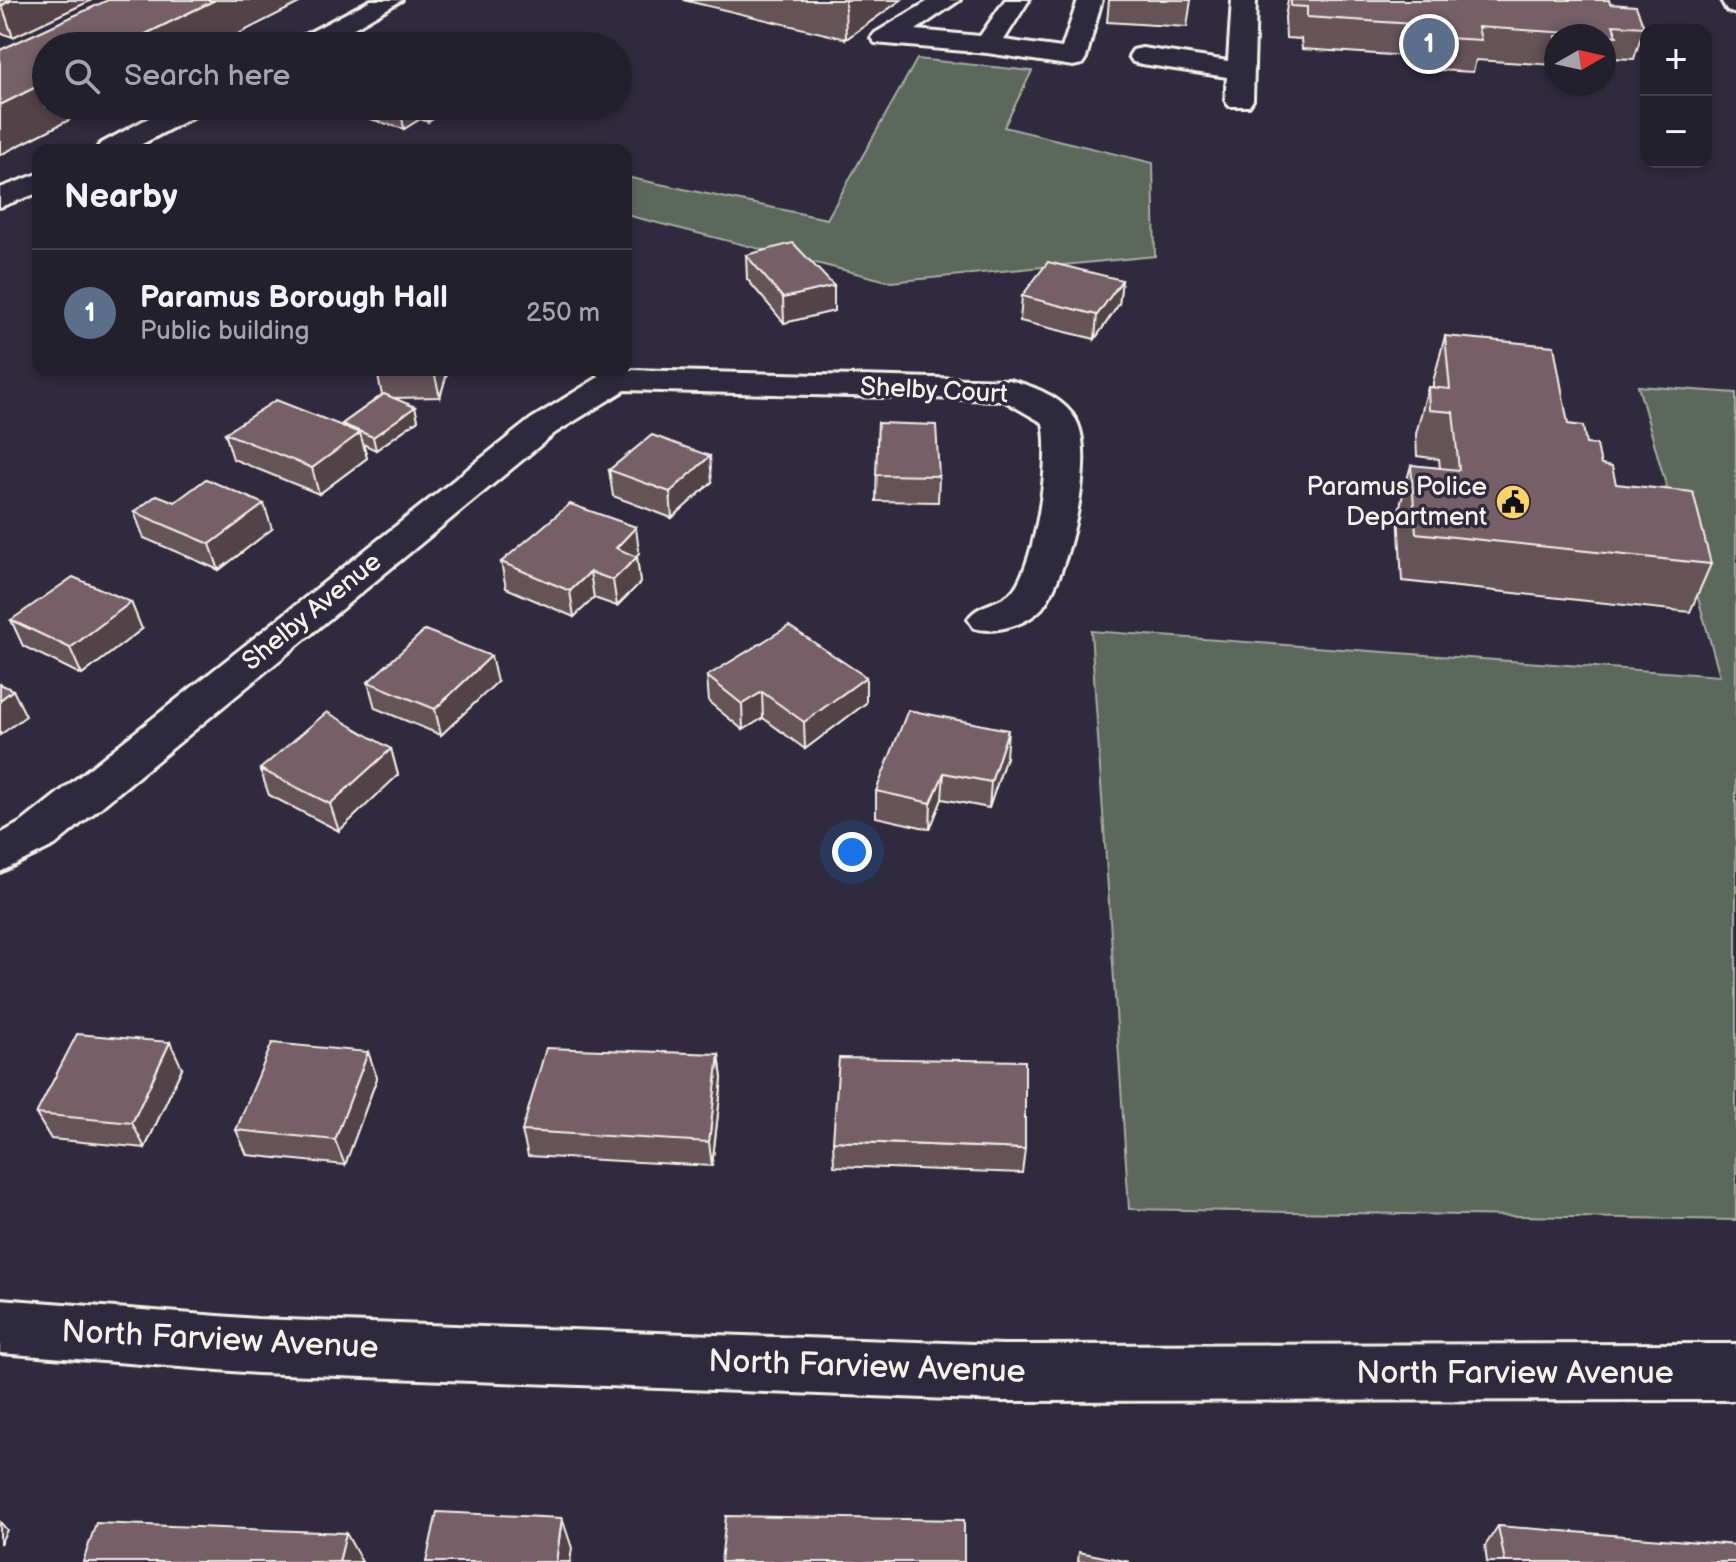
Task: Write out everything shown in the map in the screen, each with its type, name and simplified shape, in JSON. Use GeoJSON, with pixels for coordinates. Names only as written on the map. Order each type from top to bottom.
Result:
{"type":"FeatureCollection","features":[{"type":"Feature","properties":{"kind":"street"},"geometry":{"type":"LineString","coordinates":[[337,32],[390,0]]}},
{"type":"Feature","properties":{"kind":"street"},"geometry":{"type":"LineString","coordinates":[[865,51],[948,0]]}},
{"type":"Feature","properties":{"kind":"street"},"geometry":{"type":"LineString","coordinates":[[987,45],[1017,0]]}},
{"type":"Feature","properties":{"kind":"street"},"geometry":{"type":"LineString","coordinates":[[890,35],[1074,54],[1090,0]]}},
{"type":"Feature","properties":{"kind":"street"},"geometry":{"type":"LineString","coordinates":[[1239,100],[1244,0]]}},
{"type":"Feature","properties":{"kind":"street"},"geometry":{"type":"LineString","coordinates":[[1733,0],[1736,6]]}},
{"type":"Feature","properties":{"kind":"street"},"geometry":{"type":"LineString","coordinates":[[1142,56],[1240,71]]}},
{"type":"Feature","properties":{"kind":"street"},"geometry":{"type":"LineString","coordinates":[[121,144],[166,120]]}},
{"type":"Feature","properties":{"kind":"street"},"geometry":{"type":"LineString","coordinates":[[0,198],[32,185]]}},
{"type":"Feature","properties":{"kind":"street","name":"Shelby Avenue"},"geometry":{"type":"LineString","coordinates":[[0,855],[39,833],[543,426],[614,376]]}},
{"type":"Feature","properties":{"kind":"street","name":"Shelby Court"},"geometry":{"type":"LineString","coordinates":[[632,376],[1009,390],[1044,406],[1060,422],[1067,444],[1064,474],[1040,578],[1027,600],[988,619]]}},
{"type":"Feature","properties":{"kind":"street","name":"North Farview Avenue"},"geometry":{"type":"LineString","coordinates":[[0,1326],[257,1346],[1003,1373],[1736,1372]]}},
{"type":"Feature","properties":{"kind":"green space"},"geometry":{"type":"Polygon","coordinates":[[[917,59],[1032,71],[1004,127],[1153,163],[1155,256],[891,282],[632,217],[632,178],[827,219],[917,59]]]}},
{"type":"Feature","properties":{"kind":"green space"},"geometry":{"type":"Polygon","coordinates":[[[1638,386],[1736,393],[1736,1220],[1129,1209],[1091,631],[1720,676],[1638,386]]]}},
{"type":"Feature","properties":{"kind":"building"},"geometry":{"type":"Polygon","coordinates":[[[108,0],[215,0],[150,32],[39,32],[108,0]]]}},
{"type":"Feature","properties":{"kind":"building"},"geometry":{"type":"Polygon","coordinates":[[[1291,0],[1609,0],[1610,4],[1636,6],[1643,24],[1640,27],[1544,24],[1544,31],[1478,27],[1481,40],[1446,38],[1444,26],[1307,17],[1307,7],[1291,6],[1291,0]]]}},
{"type":"Feature","properties":{"kind":"building"},"geometry":{"type":"Polygon","coordinates":[[[32,35],[32,89],[0,105],[0,50],[32,35]]]}},
{"type":"Feature","properties":{"kind":"building"},"geometry":{"type":"Polygon","coordinates":[[[793,243],[834,286],[783,298],[746,255],[793,243]]]}},
{"type":"Feature","properties":{"kind":"building"},"geometry":{"type":"Polygon","coordinates":[[[1048,262],[1122,280],[1097,315],[1022,296],[1048,262]]]}},
{"type":"Feature","properties":{"kind":"building"},"geometry":{"type":"Polygon","coordinates":[[[1445,336],[1554,346],[1568,424],[1583,426],[1586,444],[1597,445],[1601,465],[1612,467],[1616,484],[1693,492],[1711,564],[1416,533],[1411,465],[1459,470],[1453,412],[1429,410],[1428,387],[1450,389],[1445,336]]]}},
{"type":"Feature","properties":{"kind":"building"},"geometry":{"type":"Polygon","coordinates":[[[384,394],[415,407],[373,437],[342,424],[384,394]]]}},
{"type":"Feature","properties":{"kind":"building"},"geometry":{"type":"Polygon","coordinates":[[[276,400],[360,433],[312,468],[225,433],[276,400]]]}},
{"type":"Feature","properties":{"kind":"building"},"geometry":{"type":"Polygon","coordinates":[[[878,423],[936,425],[939,476],[876,475],[878,423]]]}},
{"type":"Feature","properties":{"kind":"building"},"geometry":{"type":"Polygon","coordinates":[[[652,435],[710,456],[670,492],[609,470],[652,435]]]}},
{"type":"Feature","properties":{"kind":"building"},"geometry":{"type":"Polygon","coordinates":[[[206,479],[264,504],[210,544],[134,512],[157,495],[175,502],[206,479]]]}},
{"type":"Feature","properties":{"kind":"building"},"geometry":{"type":"Polygon","coordinates":[[[570,504],[636,527],[616,548],[637,557],[613,580],[590,572],[570,591],[501,562],[570,504]]]}},
{"type":"Feature","properties":{"kind":"building"},"geometry":{"type":"Polygon","coordinates":[[[73,577],[131,602],[70,648],[11,620],[73,577]]]}},
{"type":"Feature","properties":{"kind":"building"},"geometry":{"type":"Polygon","coordinates":[[[789,626],[866,677],[804,722],[762,692],[742,704],[707,676],[789,626]]]}},
{"type":"Feature","properties":{"kind":"building"},"geometry":{"type":"Polygon","coordinates":[[[425,630],[491,656],[435,709],[368,682],[425,630]]]}},
{"type":"Feature","properties":{"kind":"building"},"geometry":{"type":"Polygon","coordinates":[[[0,684],[13,690],[0,700],[0,684]]]}},
{"type":"Feature","properties":{"kind":"building"},"geometry":{"type":"Polygon","coordinates":[[[908,710],[1008,730],[991,782],[944,773],[931,803],[876,791],[908,710]]]}},
{"type":"Feature","properties":{"kind":"building"},"geometry":{"type":"Polygon","coordinates":[[[327,712],[391,749],[330,804],[260,769],[327,712]]]}},
{"type":"Feature","properties":{"kind":"building"},"geometry":{"type":"Polygon","coordinates":[[[77,1034],[170,1042],[132,1123],[36,1114],[77,1034]]]}},
{"type":"Feature","properties":{"kind":"building"},"geometry":{"type":"Polygon","coordinates":[[[272,1043],[368,1052],[335,1140],[236,1130],[272,1043]]]}},
{"type":"Feature","properties":{"kind":"building"},"geometry":{"type":"Polygon","coordinates":[[[546,1048],[719,1054],[709,1142],[522,1131],[546,1048]]]}},
{"type":"Feature","properties":{"kind":"building"},"geometry":{"type":"Polygon","coordinates":[[[839,1058],[1025,1061],[1025,1149],[833,1141],[839,1058]]]}},
{"type":"Feature","properties":{"kind":"building"},"geometry":{"type":"Polygon","coordinates":[[[437,1512],[562,1518],[556,1562],[426,1562],[437,1512]]]}},
{"type":"Feature","properties":{"kind":"building"},"geometry":{"type":"Polygon","coordinates":[[[726,1516],[964,1520],[964,1562],[721,1562],[726,1516]]]}},
{"type":"Feature","properties":{"kind":"building"},"geometry":{"type":"Polygon","coordinates":[[[96,1523],[346,1533],[339,1562],[83,1562],[96,1523]]]}},
{"type":"Feature","properties":{"kind":"building"},"geometry":{"type":"Polygon","coordinates":[[[1498,1526],[1736,1545],[1736,1562],[1505,1562],[1498,1526]]]}},
{"type":"Feature","properties":{"kind":"building"},"geometry":{"type":"Polygon","coordinates":[[[1079,1552],[1130,1562],[1078,1562],[1079,1552]]]}},
{"type":"Feature","properties":{"kind":"place","name":"Paramus Borough Hall"},"geometry":{"type":"Point","coordinates":[1429,44]}},
{"type":"Feature","properties":{"kind":"place","name":"Paramus Police Department"},"geometry":{"type":"Point","coordinates":[1513,502]}}]}
